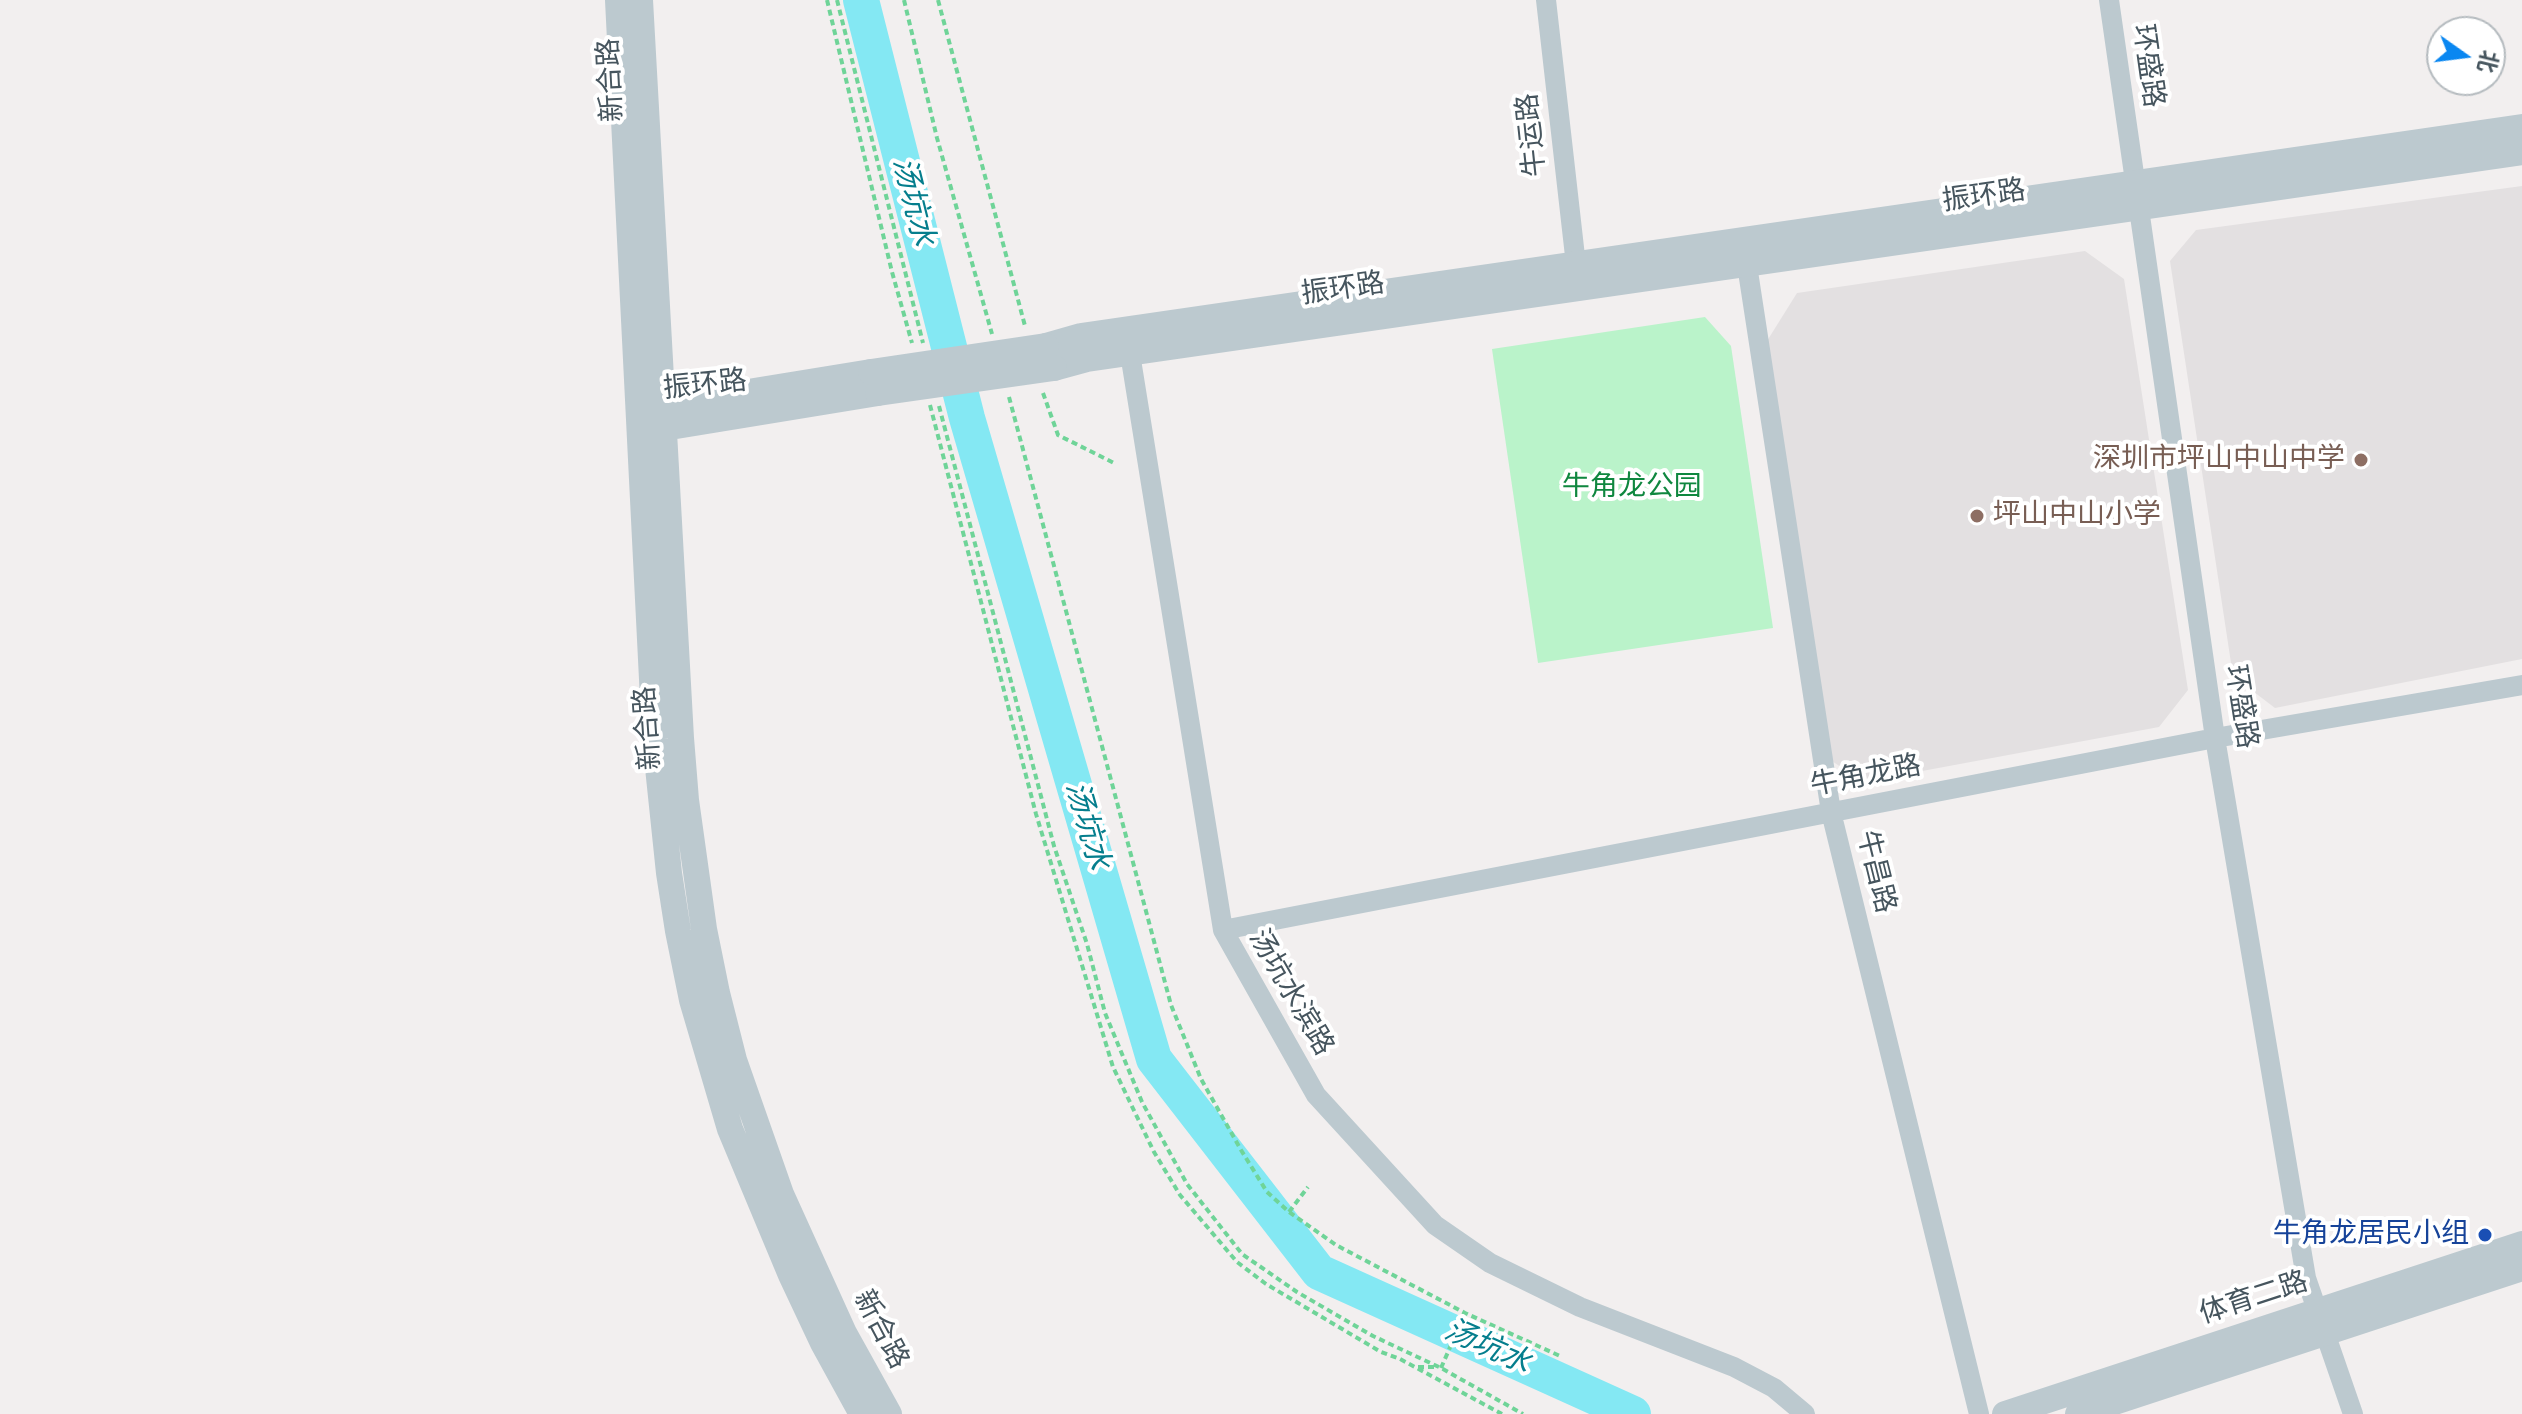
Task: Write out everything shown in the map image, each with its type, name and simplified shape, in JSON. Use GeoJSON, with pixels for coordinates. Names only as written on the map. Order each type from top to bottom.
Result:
{"type":"FeatureCollection","features":[{"type":"Feature","properties":{"kind":"street","name":"新合路"},"geometry":{"type":"LineString","coordinates":[[618,0],[658,771],[669,873],[692,1000],[730,1129],[759,1202],[823,1343],[862,1414]]}},
{"type":"Feature","properties":{"kind":"street","name":"新合路"},"geometry":{"type":"LineString","coordinates":[[640,0],[686,800],[694,866],[717,993],[734,1060],[781,1194],[844,1333],[889,1414]]}},
{"type":"Feature","properties":{"kind":"street","name":"牛运路"},"geometry":{"type":"LineString","coordinates":[[1546,0],[1576,265]]}},
{"type":"Feature","properties":{"kind":"street","name":"环盛路"},"geometry":{"type":"LineString","coordinates":[[2109,0],[2215,738],[2306,1278],[2353,1414]]}},
{"type":"Feature","properties":{"kind":"street","name":"振环路"},"geometry":{"type":"LineString","coordinates":[[2136,196],[2522,127]]}},
{"type":"Feature","properties":{"kind":"street","name":"振环路"},"geometry":{"type":"LineString","coordinates":[[639,419],[874,382],[1042,360],[1081,336],[1128,341],[2136,196],[2522,152]]}},
{"type":"Feature","properties":{"kind":"street","name":"振环路"},"geometry":{"type":"LineString","coordinates":[[1128,341],[1576,265],[1745,252]]}},
{"type":"Feature","properties":{"kind":"street","name":"牛昌路"},"geometry":{"type":"LineString","coordinates":[[1745,252],[1831,812],[1979,1414]]}},
{"type":"Feature","properties":{"kind":"street","name":"汤坑水滨路"},"geometry":{"type":"LineString","coordinates":[[1128,341],[1223,930],[1316,1095],[1435,1225],[1490,1263],[1535,1286],[1734,1367],[1774,1388],[1805,1414]]}},
{"type":"Feature","properties":{"kind":"street","name":"牛角龙路"},"geometry":{"type":"LineString","coordinates":[[1223,930],[2215,738],[2522,685]]}},
{"type":"Feature","properties":{"kind":"street","name":"体育二路"},"geometry":{"type":"LineString","coordinates":[[2078,1414],[2522,1244]]}},
{"type":"Feature","properties":{"kind":"street","name":"体育二路"},"geometry":{"type":"LineString","coordinates":[[2005,1414],[2321,1322],[2522,1268]]}},
{"type":"Feature","properties":{"kind":"path"},"geometry":{"type":"LineString","coordinates":[[827,0],[913,347]]}},
{"type":"Feature","properties":{"kind":"path"},"geometry":{"type":"LineString","coordinates":[[837,0],[924,350]]}},
{"type":"Feature","properties":{"kind":"path"},"geometry":{"type":"LineString","coordinates":[[904,0],[937,138],[993,341]]}},
{"type":"Feature","properties":{"kind":"path"},"geometry":{"type":"LineString","coordinates":[[938,0],[1042,360],[1058,435],[1114,463]]}},
{"type":"Feature","properties":{"kind":"path"},"geometry":{"type":"LineString","coordinates":[[1006,386],[1171,1005],[1201,1079],[1241,1150],[1267,1192],[1289,1212],[1336,1245],[1465,1313],[1560,1356]]}},
{"type":"Feature","properties":{"kind":"path"},"geometry":{"type":"LineString","coordinates":[[936,395],[1054,846],[1087,944],[1105,1013],[1142,1102],[1190,1188],[1242,1254],[1310,1300],[1373,1336],[1440,1368],[1523,1414]]}},
{"type":"Feature","properties":{"kind":"path"},"geometry":{"type":"LineString","coordinates":[[930,403],[1046,847],[1113,1067],[1154,1152],[1180,1195],[1237,1262],[1262,1281],[1381,1352],[1502,1414]]}},
{"type":"Feature","properties":{"kind":"path"},"geometry":{"type":"LineString","coordinates":[[977,591],[987,589]]}},
{"type":"Feature","properties":{"kind":"path"},"geometry":{"type":"LineString","coordinates":[[1046,847],[1054,846]]}},
{"type":"Feature","properties":{"kind":"path"},"geometry":{"type":"LineString","coordinates":[[1289,1212],[1308,1187]]}},
{"type":"Feature","properties":{"kind":"path"},"geometry":{"type":"LineString","coordinates":[[1180,1195],[1190,1188]]}},
{"type":"Feature","properties":{"kind":"path"},"geometry":{"type":"LineString","coordinates":[[1440,1368],[1465,1313]]}},
{"type":"Feature","properties":{"kind":"path"},"geometry":{"type":"LineString","coordinates":[[1417,1369],[1440,1368]]}},
{"type":"Feature","properties":{"kind":"shaded area","name":"深圳市坪山中山中学"},"geometry":{"type":"Polygon","coordinates":[[[2522,186],[2522,659],[2275,708],[2233,676],[2170,261],[2196,230],[2522,186]]]}},
{"type":"Feature","properties":{"kind":"shaded area","name":"坪山中山小学"},"geometry":{"type":"Polygon","coordinates":[[[2085,251],[2124,279],[2188,690],[2159,727],[1863,782],[1829,759],[1767,341],[1797,293],[2085,251]]]}},
{"type":"Feature","properties":{"kind":"green space","name":"牛角龙公园"},"geometry":{"type":"Polygon","coordinates":[[[1705,317],[1731,346],[1773,628],[1538,663],[1492,349],[1705,317]]]}},
{"type":"Feature","properties":{"kind":"waterway","name":"汤坑水"},"geometry":{"type":"LineString","coordinates":[[861,0],[967,418],[1154,1059],[1319,1272],[1633,1414]]}},
{"type":"Feature","properties":{"kind":"place","name":"深圳市坪山中山中学"},"geometry":{"type":"Point","coordinates":[2361,460]}},
{"type":"Feature","properties":{"kind":"place","name":"坪山中山小学"},"geometry":{"type":"Point","coordinates":[1977,516]}},
{"type":"Feature","properties":{"kind":"place","name":"牛角龙居民小组"},"geometry":{"type":"Point","coordinates":[2485,1235]}}]}
